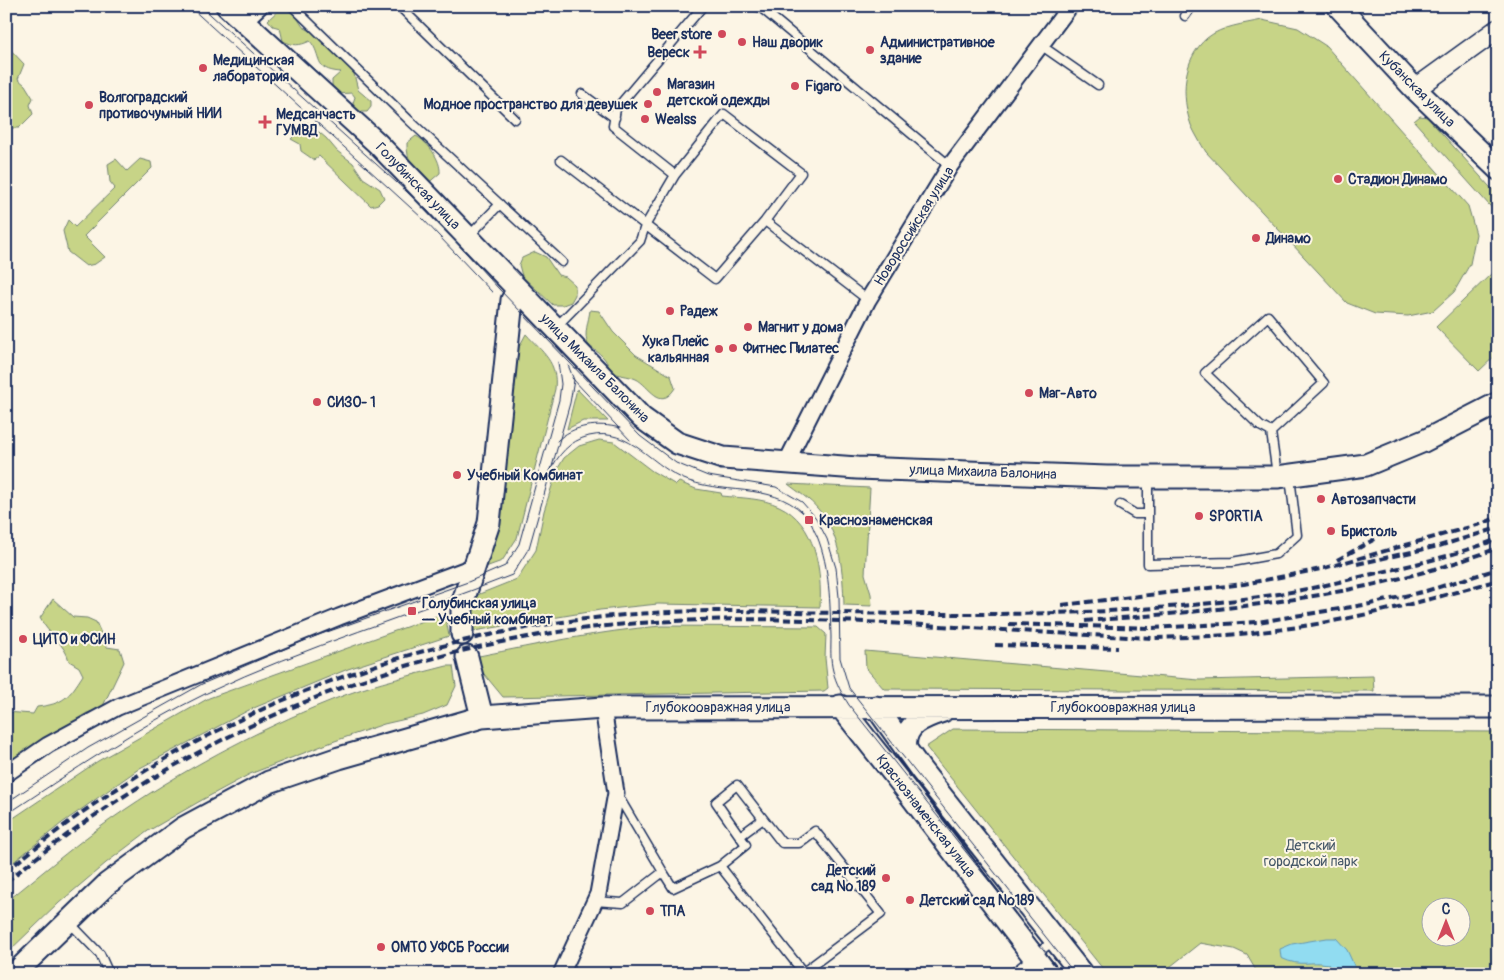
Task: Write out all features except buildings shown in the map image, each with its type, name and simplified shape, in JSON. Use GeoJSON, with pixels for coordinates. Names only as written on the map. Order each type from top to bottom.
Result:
{"type":"FeatureCollection","features":[{"type":"Feature","properties":{"kind":"main road","name":"Голубинская улица"},"geometry":{"type":"LineString","coordinates":[[227,6],[377,143],[517,290]]}},
{"type":"Feature","properties":{"kind":"main road","name":"Кубанская улица"},"geometry":{"type":"LineString","coordinates":[[1338,6],[1415,89],[1498,169]]}},
{"type":"Feature","properties":{"kind":"main road","name":"улица Михаила Балонина"},"geometry":{"type":"LineString","coordinates":[[517,290],[642,418],[677,443],[723,458],[786,463],[1148,478],[1283,477],[1366,465],[1424,441],[1498,403]]}},
{"type":"Feature","properties":{"kind":"main road"},"geometry":{"type":"LineString","coordinates":[[462,634],[462,604],[489,523],[512,300],[517,290]]}},
{"type":"Feature","properties":{"kind":"main road"},"geometry":{"type":"LineString","coordinates":[[467,657],[482,717]]}},
{"type":"Feature","properties":{"kind":"main road","name":"Глубокоовражная улица"},"geometry":{"type":"LineString","coordinates":[[14,974],[108,884],[183,828],[269,782],[339,758],[482,717],[603,708],[840,706],[1498,707]]}},
{"type":"Feature","properties":{"kind":"main road","name":"Краснознаменская улица"},"geometry":{"type":"LineString","coordinates":[[840,706],[1047,974]]}},
{"type":"Feature","properties":{"kind":"main road","name":"Краснознаменская улица"},"geometry":{"type":"LineString","coordinates":[[876,707],[906,749],[1082,974]]}},
{"type":"Feature","properties":{"kind":"main road"},"geometry":{"type":"LineString","coordinates":[[906,749],[906,735],[915,723],[930,715],[957,707]]}},
{"type":"Feature","properties":{"kind":"street"},"geometry":{"type":"LineString","coordinates":[[244,21],[260,6]]}},
{"type":"Feature","properties":{"kind":"street","name":"Новороссийская улица"},"geometry":{"type":"LineString","coordinates":[[786,463],[868,300],[950,166],[1042,46],[1070,6]]}},
{"type":"Feature","properties":{"kind":"street"},"geometry":{"type":"LineString","coordinates":[[1415,89],[1498,29]]}},
{"type":"Feature","properties":{"kind":"street"},"geometry":{"type":"LineString","coordinates":[[6,774],[48,745],[118,707],[330,621],[476,566]]}},
{"type":"Feature","properties":{"kind":"street"},"geometry":{"type":"LineString","coordinates":[[561,974],[598,894],[616,793],[603,708]]}},
{"type":"Feature","properties":{"kind":"lane"},"geometry":{"type":"LineString","coordinates":[[292,6],[562,262]]}},
{"type":"Feature","properties":{"kind":"lane"},"geometry":{"type":"LineString","coordinates":[[399,6],[515,119]]}},
{"type":"Feature","properties":{"kind":"lane"},"geometry":{"type":"LineString","coordinates":[[675,175],[613,126],[616,109],[703,6]]}},
{"type":"Feature","properties":{"kind":"lane"},"geometry":{"type":"LineString","coordinates":[[748,6],[760,6],[950,166]]}},
{"type":"Feature","properties":{"kind":"lane"},"geometry":{"type":"LineString","coordinates":[[1185,16],[1192,6]]}},
{"type":"Feature","properties":{"kind":"lane"},"geometry":{"type":"LineString","coordinates":[[1042,46],[1098,85]]}},
{"type":"Feature","properties":{"kind":"lane"},"geometry":{"type":"LineString","coordinates":[[582,94],[615,118]]}},
{"type":"Feature","properties":{"kind":"lane"},"geometry":{"type":"LineString","coordinates":[[555,328],[640,241],[646,226],[675,175],[724,114],[801,173],[765,221],[715,279],[646,226],[561,160]]}},
{"type":"Feature","properties":{"kind":"lane"},"geometry":{"type":"LineString","coordinates":[[468,237],[500,204]]}},
{"type":"Feature","properties":{"kind":"lane"},"geometry":{"type":"LineString","coordinates":[[765,221],[868,300]]}},
{"type":"Feature","properties":{"kind":"lane"},"geometry":{"type":"LineString","coordinates":[[1148,478],[1148,564],[1232,562],[1276,554],[1297,536],[1271,432],[1260,426],[1205,373],[1268,316],[1324,383],[1271,432]]}},
{"type":"Feature","properties":{"kind":"lane"},"geometry":{"type":"LineString","coordinates":[[1120,505],[1135,514],[1148,514]]}},
{"type":"Feature","properties":{"kind":"lane"},"geometry":{"type":"LineString","coordinates":[[616,793],[673,888],[720,866],[746,845],[716,802],[738,785],[782,843],[799,843],[815,831],[880,914],[802,973],[720,866]]}},
{"type":"Feature","properties":{"kind":"lane"},"geometry":{"type":"LineString","coordinates":[[740,836],[763,819]]}},
{"type":"Feature","properties":{"kind":"lane"},"geometry":{"type":"LineString","coordinates":[[594,901],[623,903],[662,872]]}},
{"type":"Feature","properties":{"kind":"lane"},"geometry":{"type":"LineString","coordinates":[[68,921],[100,954],[109,974]]}},
{"type":"Feature","properties":{"kind":"lane"},"geometry":{"type":"LineString","coordinates":[[1012,974],[1055,939]]}},
{"type":"Feature","properties":{"kind":"green space"},"geometry":{"type":"Polygon","coordinates":[[[283,6],[294,13],[303,27],[320,36],[337,57],[348,66],[354,74],[358,90],[371,101],[371,107],[367,112],[360,112],[354,109],[355,97],[352,93],[336,94],[332,86],[332,80],[341,72],[332,71],[322,65],[310,41],[296,45],[283,41],[280,28],[273,26],[268,20],[283,6]]]}},
{"type":"Feature","properties":{"kind":"green space","name":"Стадион Динамо"},"geometry":{"type":"Polygon","coordinates":[[[1262,20],[1298,28],[1326,46],[1468,206],[1476,234],[1470,264],[1454,292],[1433,311],[1408,316],[1375,314],[1347,303],[1206,152],[1200,142],[1191,125],[1185,91],[1188,67],[1193,57],[1199,47],[1213,34],[1233,26],[1262,20]]]}},
{"type":"Feature","properties":{"kind":"green space"},"geometry":{"type":"Polygon","coordinates":[[[6,45],[24,64],[18,79],[25,85],[33,98],[30,105],[33,114],[19,128],[9,128],[6,45]]]}},
{"type":"Feature","properties":{"kind":"green space"},"geometry":{"type":"Polygon","coordinates":[[[1420,116],[1427,117],[1498,196],[1498,215],[1414,121],[1420,116]]]}},
{"type":"Feature","properties":{"kind":"green space"},"geometry":{"type":"Polygon","coordinates":[[[301,121],[308,123],[326,138],[337,151],[353,163],[363,178],[380,189],[384,198],[378,204],[371,206],[319,156],[314,160],[301,151],[300,144],[291,139],[300,130],[301,121]]]}},
{"type":"Feature","properties":{"kind":"green space"},"geometry":{"type":"Polygon","coordinates":[[[416,136],[425,142],[433,152],[440,168],[440,173],[426,185],[415,171],[408,155],[407,143],[416,136]]]}},
{"type":"Feature","properties":{"kind":"green space"},"geometry":{"type":"Polygon","coordinates":[[[116,159],[127,171],[140,159],[151,162],[152,168],[84,236],[105,257],[95,264],[86,266],[68,252],[63,231],[68,220],[75,227],[115,188],[110,182],[108,164],[116,159]]]}},
{"type":"Feature","properties":{"kind":"green space"},"geometry":{"type":"Polygon","coordinates":[[[535,252],[546,257],[558,275],[566,277],[575,285],[575,295],[571,302],[563,305],[553,305],[522,276],[519,265],[522,258],[535,252]]]}},
{"type":"Feature","properties":{"kind":"green space"},"geometry":{"type":"Polygon","coordinates":[[[1492,273],[1498,279],[1498,353],[1479,371],[1436,327],[1492,273]]]}},
{"type":"Feature","properties":{"kind":"green space"},"geometry":{"type":"Polygon","coordinates":[[[590,310],[599,311],[613,332],[636,355],[671,376],[675,388],[670,395],[664,398],[659,397],[636,379],[612,371],[603,357],[588,344],[586,332],[590,310]]]}},
{"type":"Feature","properties":{"kind":"green space"},"geometry":{"type":"Polygon","coordinates":[[[526,334],[552,365],[555,389],[517,538],[502,561],[480,569],[495,521],[519,347],[526,334]]]}},
{"type":"Feature","properties":{"kind":"green space"},"geometry":{"type":"Polygon","coordinates":[[[577,389],[608,421],[583,421],[567,429],[577,389]]]}},
{"type":"Feature","properties":{"kind":"green space"},"geometry":{"type":"Polygon","coordinates":[[[599,440],[614,442],[652,471],[676,485],[679,482],[696,489],[721,493],[722,496],[766,501],[779,506],[791,514],[809,536],[814,549],[820,578],[820,607],[658,604],[600,610],[468,632],[472,597],[517,579],[536,550],[544,511],[557,470],[564,458],[579,446],[599,440]]]}},
{"type":"Feature","properties":{"kind":"green space"},"geometry":{"type":"Polygon","coordinates":[[[788,484],[870,488],[865,574],[871,594],[872,606],[844,605],[839,554],[832,530],[815,505],[788,484]]]}},
{"type":"Feature","properties":{"kind":"green space"},"geometry":{"type":"Polygon","coordinates":[[[53,599],[73,617],[87,618],[96,622],[107,647],[120,649],[124,662],[102,708],[87,713],[6,763],[6,712],[33,714],[37,707],[54,704],[65,698],[74,689],[83,675],[79,667],[69,661],[61,645],[40,618],[53,599]]]}},
{"type":"Feature","properties":{"kind":"green space"},"geometry":{"type":"Polygon","coordinates":[[[442,614],[446,619],[449,636],[348,669],[249,710],[140,768],[62,823],[6,868],[6,823],[98,761],[209,698],[442,614]]]}},
{"type":"Feature","properties":{"kind":"green space"},"geometry":{"type":"Polygon","coordinates":[[[661,626],[818,627],[826,634],[825,658],[828,688],[824,691],[503,697],[475,663],[479,656],[524,647],[592,635],[661,626]]]}},
{"type":"Feature","properties":{"kind":"green space"},"geometry":{"type":"Polygon","coordinates":[[[865,651],[1199,680],[1373,676],[1374,691],[884,689],[866,668],[865,651]]]}},
{"type":"Feature","properties":{"kind":"green space"},"geometry":{"type":"Polygon","coordinates":[[[453,666],[456,686],[447,705],[423,715],[384,724],[332,742],[250,774],[202,800],[148,831],[106,863],[59,903],[6,954],[6,902],[65,854],[126,809],[204,761],[289,718],[345,695],[395,679],[453,666]]]}},
{"type":"Feature","properties":{"kind":"green space","name":"Детский городской парк"},"geometry":{"type":"Polygon","coordinates":[[[953,729],[1498,732],[1498,974],[1258,974],[1247,955],[1234,949],[1200,943],[1161,974],[1107,974],[926,747],[953,729]]]}},
{"type":"Feature","properties":{"kind":"water"},"geometry":{"type":"Polygon","coordinates":[[[1336,938],[1347,950],[1358,974],[1333,974],[1328,964],[1295,963],[1281,958],[1280,949],[1292,944],[1336,938]]]}},
{"type":"Feature","properties":{"kind":"tram line"},"geometry":{"type":"LineString","coordinates":[[189,6],[422,218],[492,292]]}},
{"type":"Feature","properties":{"kind":"tram line"},"geometry":{"type":"LineString","coordinates":[[201,6],[427,210],[499,289],[640,436],[676,463],[708,476],[776,487],[802,502],[816,518],[827,539],[836,568],[839,597],[840,658],[849,688],[1075,974]]}},
{"type":"Feature","properties":{"kind":"tram line"},"geometry":{"type":"LineString","coordinates":[[6,803],[88,748],[202,684],[313,637],[468,582],[505,566],[519,544],[559,400],[561,384],[558,362]]}},
{"type":"Feature","properties":{"kind":"tram line"},"geometry":{"type":"LineString","coordinates":[[6,815],[130,735],[207,693],[282,660],[512,575],[529,548],[570,403],[574,380],[568,365]]}},
{"type":"Feature","properties":{"kind":"tram line"},"geometry":{"type":"LineString","coordinates":[[572,378],[630,440]]}},
{"type":"Feature","properties":{"kind":"tram line"},"geometry":{"type":"LineString","coordinates":[[557,441],[570,431],[586,426],[603,425],[620,428]]}},
{"type":"Feature","properties":{"kind":"tram line"},"geometry":{"type":"LineString","coordinates":[[549,473],[556,460],[570,445],[582,438],[604,435],[617,437],[630,443],[664,468],[689,481],[720,488],[768,494],[783,499],[797,507],[809,519],[825,560],[830,599],[831,662],[836,680],[844,697],[1063,974]]}},
{"type":"Feature","properties":{"kind":"railway"},"geometry":{"type":"LineString","coordinates":[[1062,605],[1244,584],[1321,569],[1484,523],[1498,517]]}},
{"type":"Feature","properties":{"kind":"railway"},"geometry":{"type":"LineString","coordinates":[[1357,564],[1439,546],[1498,528]]}},
{"type":"Feature","properties":{"kind":"railway"},"geometry":{"type":"LineString","coordinates":[[1337,560],[1375,539]]}},
{"type":"Feature","properties":{"kind":"railway"},"geometry":{"type":"LineString","coordinates":[[6,871],[100,800],[162,761],[227,726],[294,696],[363,670],[433,648],[505,632],[578,620],[651,613],[721,611],[1007,614],[1175,607],[1308,589],[1408,566],[1498,539]]}},
{"type":"Feature","properties":{"kind":"railway"},"geometry":{"type":"LineString","coordinates":[[1085,621],[1242,606],[1346,590],[1448,565],[1498,548]]}},
{"type":"Feature","properties":{"kind":"railway"},"geometry":{"type":"LineString","coordinates":[[1009,624],[1153,628],[1258,622],[1370,604],[1426,591],[1498,569]]}},
{"type":"Feature","properties":{"kind":"railway"},"geometry":{"type":"LineString","coordinates":[[6,882],[77,827],[152,779],[230,736],[310,700],[393,670],[478,647],[566,631],[656,622],[718,620],[843,621],[1154,638],[1221,635],[1260,632],[1350,618],[1439,597],[1498,580]]}},
{"type":"Feature","properties":{"kind":"railway"},"geometry":{"type":"LineString","coordinates":[[995,645],[1118,648]]}},
{"type":"Feature","properties":{"kind":"place","name":"Beer store"},"geometry":{"type":"Point","coordinates":[722,34]}},
{"type":"Feature","properties":{"kind":"place","name":"Наш дворик"},"geometry":{"type":"Point","coordinates":[742,42]}},
{"type":"Feature","properties":{"kind":"place","name":"Административное здание"},"geometry":{"type":"Point","coordinates":[870,50]}},
{"type":"Feature","properties":{"kind":"place","name":"Вереск"},"geometry":{"type":"Point","coordinates":[700,52]}},
{"type":"Feature","properties":{"kind":"place","name":"Медицинская лаборатория"},"geometry":{"type":"Point","coordinates":[203,68]}},
{"type":"Feature","properties":{"kind":"place","name":"Figaro"},"geometry":{"type":"Point","coordinates":[795,86]}},
{"type":"Feature","properties":{"kind":"place","name":"Магазин детской одежды"},"geometry":{"type":"Point","coordinates":[657,92]}},
{"type":"Feature","properties":{"kind":"place","name":"Модное пространство для девушек"},"geometry":{"type":"Point","coordinates":[648,104]}},
{"type":"Feature","properties":{"kind":"place","name":"Волгоградский противочумный НИИ"},"geometry":{"type":"Point","coordinates":[89,105]}},
{"type":"Feature","properties":{"kind":"place","name":"Wealss"},"geometry":{"type":"Point","coordinates":[645,119]}},
{"type":"Feature","properties":{"kind":"place","name":"Медсанчасть ГУМВД"},"geometry":{"type":"Point","coordinates":[265,122]}},
{"type":"Feature","properties":{"kind":"place","name":"Стадион Динамо"},"geometry":{"type":"Point","coordinates":[1338,179]}},
{"type":"Feature","properties":{"kind":"place","name":"Динамо"},"geometry":{"type":"Point","coordinates":[1256,238]}},
{"type":"Feature","properties":{"kind":"place","name":"Радеж"},"geometry":{"type":"Point","coordinates":[670,311]}},
{"type":"Feature","properties":{"kind":"place","name":"Магнит у дома"},"geometry":{"type":"Point","coordinates":[748,327]}},
{"type":"Feature","properties":{"kind":"place","name":"Фитнес Пилатес"},"geometry":{"type":"Point","coordinates":[733,348]}},
{"type":"Feature","properties":{"kind":"place","name":"Хука Плейс кальянная"},"geometry":{"type":"Point","coordinates":[719,349]}},
{"type":"Feature","properties":{"kind":"place","name":"Маг-Авто"},"geometry":{"type":"Point","coordinates":[1029,393]}},
{"type":"Feature","properties":{"kind":"place","name":"СИЗО- 1"},"geometry":{"type":"Point","coordinates":[317,402]}},
{"type":"Feature","properties":{"kind":"place","name":"Учебный Комбинат"},"geometry":{"type":"Point","coordinates":[457,475]}},
{"type":"Feature","properties":{"kind":"place","name":"Автозапчасти"},"geometry":{"type":"Point","coordinates":[1321,499]}},
{"type":"Feature","properties":{"kind":"place","name":"SPORTIA"},"geometry":{"type":"Point","coordinates":[1199,516]}},
{"type":"Feature","properties":{"kind":"place","name":"Краснознаменская"},"geometry":{"type":"Point","coordinates":[809,520]}},
{"type":"Feature","properties":{"kind":"place","name":"Бристоль"},"geometry":{"type":"Point","coordinates":[1331,531]}},
{"type":"Feature","properties":{"kind":"place","name":"Голубинская улица — Учебный комбинат"},"geometry":{"type":"Point","coordinates":[412,611]}},
{"type":"Feature","properties":{"kind":"place","name":"ЦИТО и ФСИН"},"geometry":{"type":"Point","coordinates":[23,639]}},
{"type":"Feature","properties":{"kind":"place","name":"Детский сад № 189"},"geometry":{"type":"Point","coordinates":[886,878]}},
{"type":"Feature","properties":{"kind":"place","name":"Детский сад №189"},"geometry":{"type":"Point","coordinates":[910,900]}},
{"type":"Feature","properties":{"kind":"place","name":"ТПА"},"geometry":{"type":"Point","coordinates":[650,911]}},
{"type":"Feature","properties":{"kind":"place","name":"ОМТО УФСБ России"},"geometry":{"type":"Point","coordinates":[381,947]}}]}
